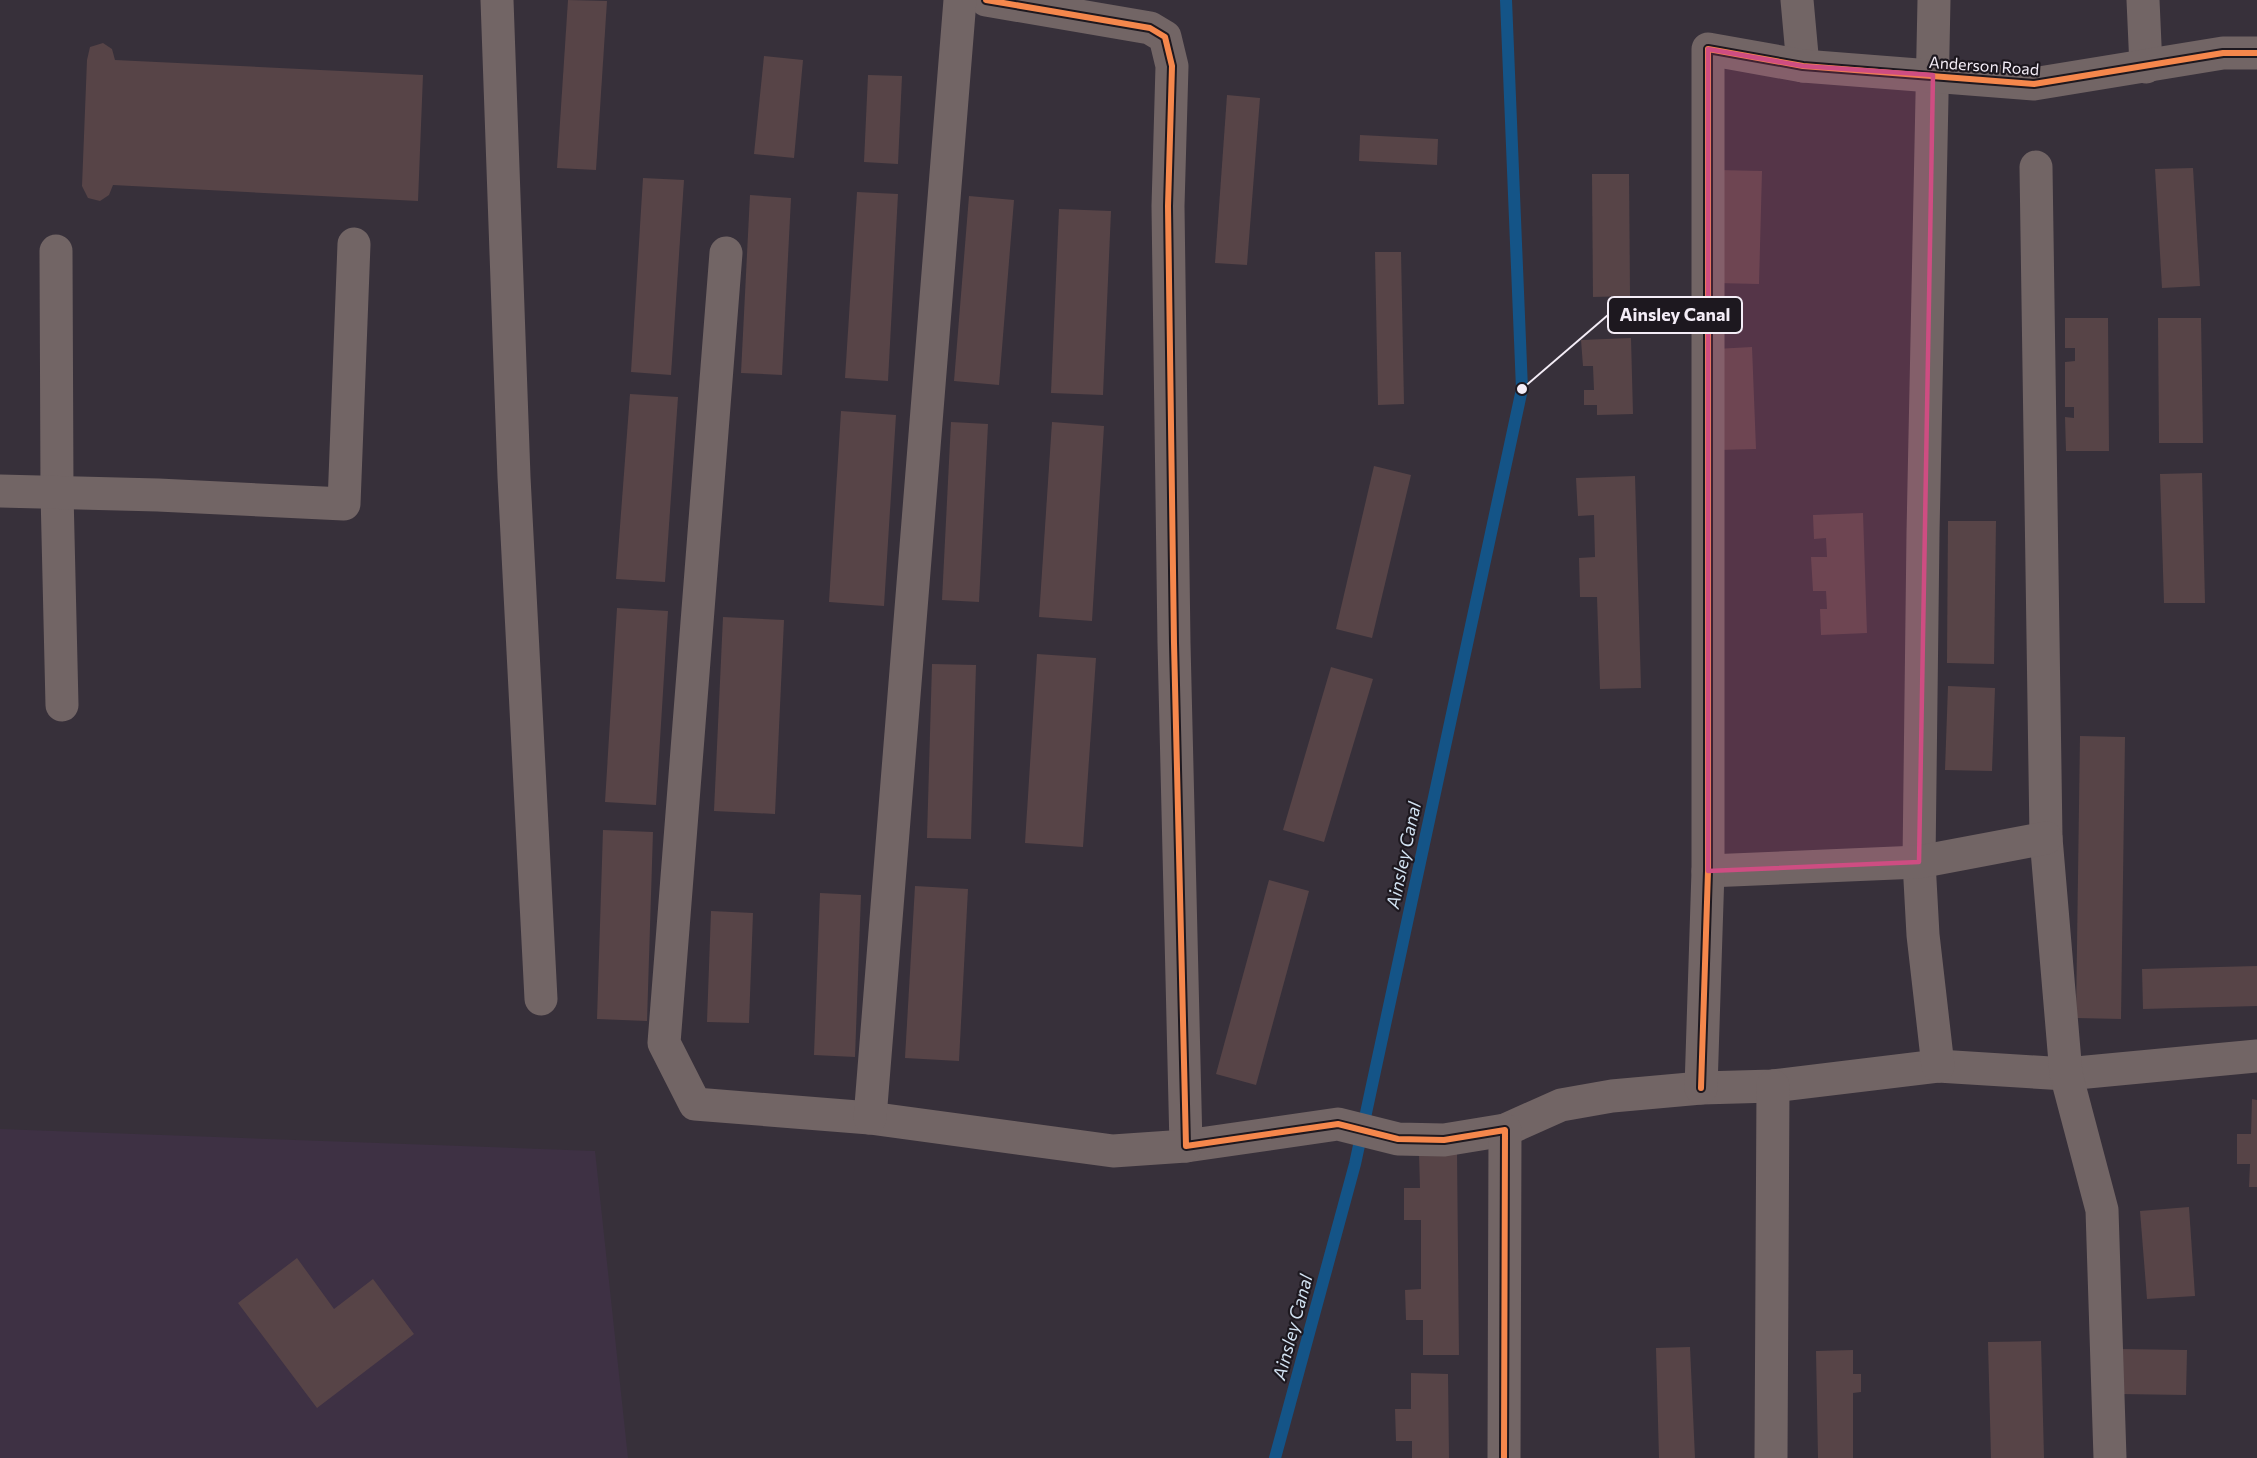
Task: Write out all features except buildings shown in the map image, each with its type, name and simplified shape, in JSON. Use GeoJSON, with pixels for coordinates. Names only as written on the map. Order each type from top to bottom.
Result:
{"type":"FeatureCollection","features":[{"type":"Feature","properties":{"kind":"street"},"geometry":{"type":"LineString","coordinates":[[497,0],[514,477],[541,999]]}},
{"type":"Feature","properties":{"kind":"street"},"geometry":{"type":"LineString","coordinates":[[870,1118],[960,0]]}},
{"type":"Feature","properties":{"kind":"street"},"geometry":{"type":"LineString","coordinates":[[986,0],[1150,28],[1165,37],[1172,66],[1168,206],[1174,643],[1186,1146]]}},
{"type":"Feature","properties":{"kind":"street"},"geometry":{"type":"LineString","coordinates":[[1797,0],[1803,66]]}},
{"type":"Feature","properties":{"kind":"street"},"geometry":{"type":"LineString","coordinates":[[1934,0],[1919,862],[1923,935],[1938,1066]]}},
{"type":"Feature","properties":{"kind":"street"},"geometry":{"type":"LineString","coordinates":[[2143,0],[2146,67]]}},
{"type":"Feature","properties":{"kind":"street","name":"Anderson Road"},"geometry":{"type":"LineString","coordinates":[[2223,53],[2257,31]]}},
{"type":"Feature","properties":{"kind":"street","name":"Anderson Road"},"geometry":{"type":"LineString","coordinates":[[1708,871],[1708,49],[1803,66],[2034,84],[2223,53],[2257,53]]}},
{"type":"Feature","properties":{"kind":"street"},"geometry":{"type":"LineString","coordinates":[[2037,167],[2046,838],[2066,1074],[2102,1210],[2110,1458]]}},
{"type":"Feature","properties":{"kind":"street"},"geometry":{"type":"LineString","coordinates":[[0,491],[158,495],[344,504],[354,244]]}},
{"type":"Feature","properties":{"kind":"street"},"geometry":{"type":"LineString","coordinates":[[56,251],[57,493],[62,705]]}},
{"type":"Feature","properties":{"kind":"street"},"geometry":{"type":"LineString","coordinates":[[726,253],[664,1043],[695,1104],[870,1118],[1113,1151],[1186,1146],[1338,1124],[1398,1139],[1444,1140],[1505,1130],[1561,1105],[1612,1096],[1701,1088],[1773,1086],[1938,1066],[2066,1074],[2257,1056]]}},
{"type":"Feature","properties":{"kind":"street"},"geometry":{"type":"LineString","coordinates":[[1701,1088],[1708,871],[1919,862],[2046,838]]}},
{"type":"Feature","properties":{"kind":"street"},"geometry":{"type":"LineString","coordinates":[[1771,1458],[1773,1086]]}},
{"type":"Feature","properties":{"kind":"street"},"geometry":{"type":"LineString","coordinates":[[1504,1458],[1505,1130]]}},
{"type":"Feature","properties":{"kind":"highlighted area"},"geometry":{"type":"Polygon","coordinates":[[[1708,49],[1803,66],[1933,75],[1919,862],[1708,871],[1708,49]]]}},
{"type":"Feature","properties":{"kind":"shaded area"},"geometry":{"type":"Polygon","coordinates":[[[0,1129],[595,1151],[628,1458],[0,1458],[0,1129]]]}},
{"type":"Feature","properties":{"kind":"waterway","name":"Ainsley Canal"},"geometry":{"type":"LineString","coordinates":[[1275,1458],[1355,1164],[1522,389],[1506,0]]}},
{"type":"Feature","properties":{"kind":"cycle path"},"geometry":{"type":"LineString","coordinates":[[986,0],[1150,28],[1165,37],[1172,66],[1168,206],[1174,643],[1186,1146],[1338,1124],[1398,1139],[1444,1140],[1505,1130],[1504,1458]]}},
{"type":"Feature","properties":{"kind":"cycle path"},"geometry":{"type":"LineString","coordinates":[[1701,1088],[1708,871],[1708,49],[1803,66],[2034,84],[2223,53],[2257,53]]}},
{"type":"Feature","properties":{"kind":"place","name":"Ainsley Canal"},"geometry":{"type":"Point","coordinates":[1522,389]}}]}
